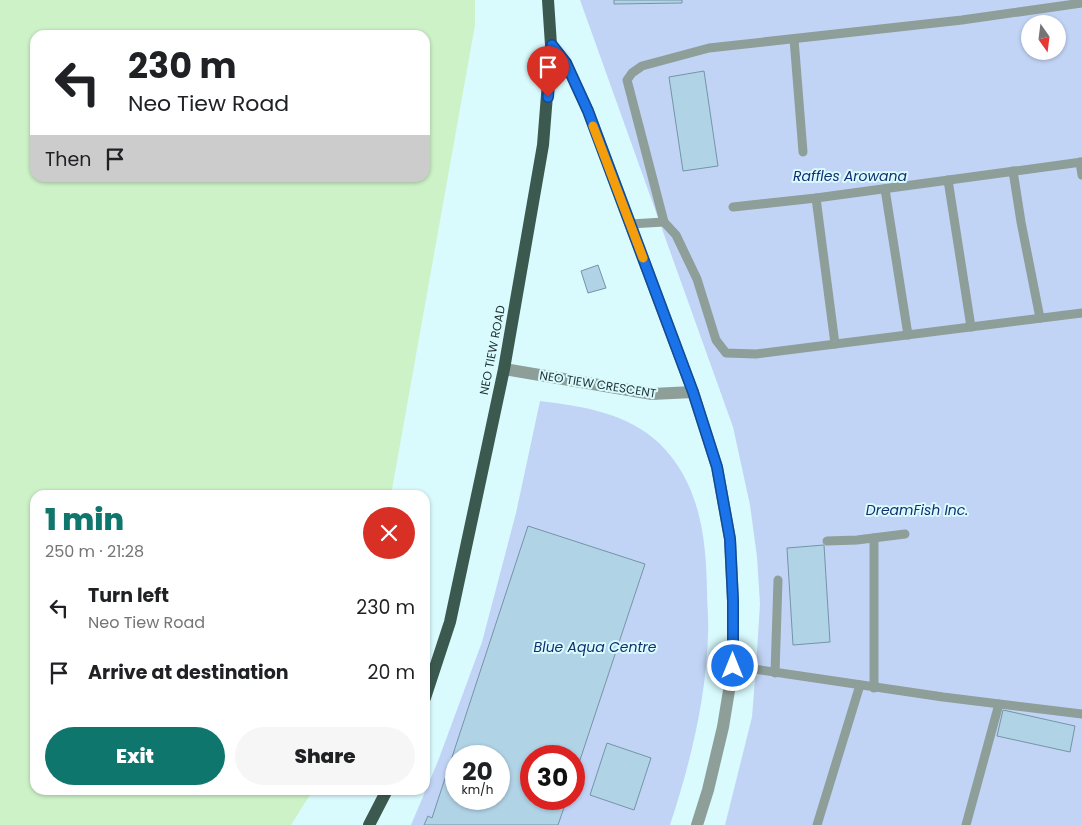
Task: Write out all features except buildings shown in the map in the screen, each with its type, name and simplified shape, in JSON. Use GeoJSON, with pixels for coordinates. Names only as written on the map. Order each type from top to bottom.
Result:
{"type":"FeatureCollection","features":[{"type":"Feature","properties":{"kind":"main road","name":"NEO TIEW ROAD"},"geometry":{"type":"LineString","coordinates":[[430,683],[450,622],[504,369],[543,145],[552,45],[548,0]]}},
{"type":"Feature","properties":{"kind":"main road"},"geometry":{"type":"LineString","coordinates":[[370,825],[385,795]]}},
{"type":"Feature","properties":{"kind":"street"},"geometry":{"type":"LineString","coordinates":[[552,45],[566,63],[572,75],[693,392],[717,467],[730,539],[733,601],[733,666],[723,726],[708,790],[697,825]]}},
{"type":"Feature","properties":{"kind":"street","name":"NEO TIEW CRESCENT"},"geometry":{"type":"LineString","coordinates":[[504,369],[652,394],[693,392]]}},
{"type":"Feature","properties":{"kind":"lane"},"geometry":{"type":"LineString","coordinates":[[1082,3],[962,20],[709,48],[642,66],[632,73],[627,80],[628,90],[664,222],[676,234],[697,278],[716,340],[726,353],[756,354],[1082,313]]}},
{"type":"Feature","properties":{"kind":"lane"},"geometry":{"type":"LineString","coordinates":[[794,39],[802,152]]}},
{"type":"Feature","properties":{"kind":"lane"},"geometry":{"type":"LineString","coordinates":[[733,207],[816,198],[1081,162],[1082,175]]}},
{"type":"Feature","properties":{"kind":"lane"},"geometry":{"type":"LineString","coordinates":[[1013,171],[1040,318]]}},
{"type":"Feature","properties":{"kind":"lane"},"geometry":{"type":"LineString","coordinates":[[948,180],[972,327]]}},
{"type":"Feature","properties":{"kind":"lane"},"geometry":{"type":"LineString","coordinates":[[885,189],[908,335]]}},
{"type":"Feature","properties":{"kind":"lane"},"geometry":{"type":"LineString","coordinates":[[816,198],[834,344]]}},
{"type":"Feature","properties":{"kind":"lane"},"geometry":{"type":"LineString","coordinates":[[630,224],[664,222]]}},
{"type":"Feature","properties":{"kind":"lane"},"geometry":{"type":"LineString","coordinates":[[827,541],[905,534]]}},
{"type":"Feature","properties":{"kind":"lane"},"geometry":{"type":"LineString","coordinates":[[874,538],[874,688]]}},
{"type":"Feature","properties":{"kind":"lane"},"geometry":{"type":"LineString","coordinates":[[775,673],[778,580]]}},
{"type":"Feature","properties":{"kind":"lane"},"geometry":{"type":"LineString","coordinates":[[733,666],[874,688],[1082,714]]}},
{"type":"Feature","properties":{"kind":"lane"},"geometry":{"type":"LineString","coordinates":[[817,825],[860,685]]}},
{"type":"Feature","properties":{"kind":"lane"},"geometry":{"type":"LineString","coordinates":[[966,825],[999,704]]}},
{"type":"Feature","properties":{"kind":"green space"},"geometry":{"type":"Polygon","coordinates":[[[0,0],[475,0],[475,25],[392,490],[30,490],[30,795],[310,795],[291,825],[0,825],[0,0]]]}},
{"type":"Feature","properties":{"kind":"water"},"geometry":{"type":"Polygon","coordinates":[[[580,0],[1082,0],[1082,825],[725,825],[752,717],[756,667],[760,604],[757,557],[750,505],[733,427],[580,0]]]}},
{"type":"Feature","properties":{"kind":"water","name":"Blue Aqua Centre"},"geometry":{"type":"Polygon","coordinates":[[[540,401],[572,405],[603,413],[633,424],[659,443],[684,475],[698,512],[705,550],[708,630],[704,684],[696,732],[670,825],[411,825],[424,795],[430,795],[430,780],[482,642],[516,513],[540,401]]]}},
{"type":"Feature","properties":{"kind":"slow traffic"},"geometry":{"type":"LineString","coordinates":[[593,126],[643,258]]}},
{"type":"Feature","properties":{"kind":"route"},"geometry":{"type":"LineString","coordinates":[[548,97],[552,45],[566,63],[588,111],[693,392],[717,467],[730,539],[733,601],[733,666]]}},
{"type":"Feature","properties":{"kind":"water label","name":"Raffles Arowana"},"geometry":{"type":"Point","coordinates":[850,176]}},
{"type":"Feature","properties":{"kind":"water label","name":"DreamFish Inc."},"geometry":{"type":"Point","coordinates":[917,510]}}]}
